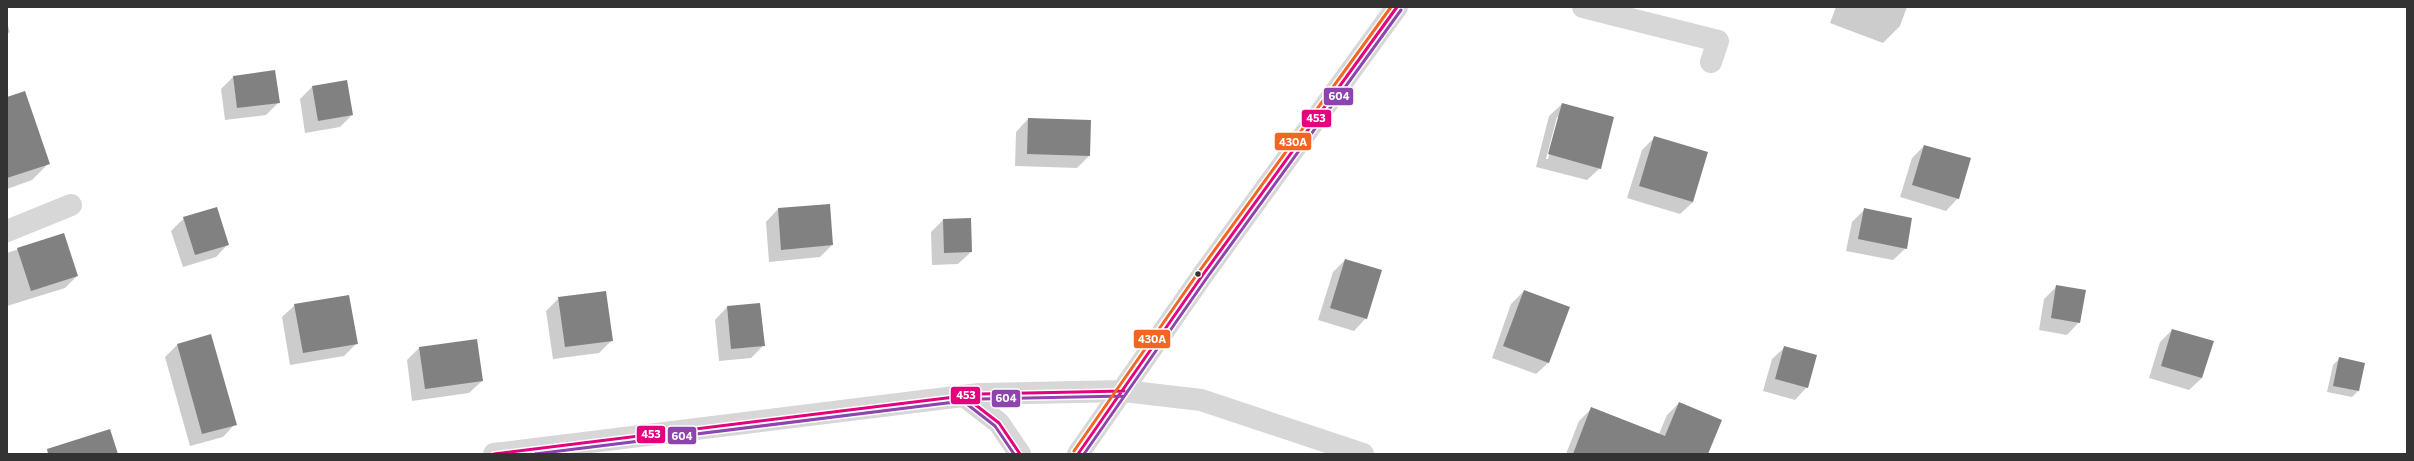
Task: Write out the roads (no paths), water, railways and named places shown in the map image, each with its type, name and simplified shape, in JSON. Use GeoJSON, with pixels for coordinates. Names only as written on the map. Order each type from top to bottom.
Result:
{"type":"FeatureCollection","features":[{"type":"Feature","properties":{"kind":"street"},"geometry":{"type":"LineString","coordinates":[[1078,454],[1124,391],[1202,276],[1397,7]]}},
{"type":"Feature","properties":{"kind":"street"},"geometry":{"type":"LineString","coordinates":[[1583,7],[1718,40],[1711,62]]}},
{"type":"Feature","properties":{"kind":"street"},"geometry":{"type":"LineString","coordinates":[[7,231],[71,205]]}},
{"type":"Feature","properties":{"kind":"street"},"geometry":{"type":"LineString","coordinates":[[494,454],[964,396],[1124,391],[1201,400],[1363,454]]}},
{"type":"Feature","properties":{"kind":"street"},"geometry":{"type":"LineString","coordinates":[[964,396],[999,423],[1020,454]]}}]}
